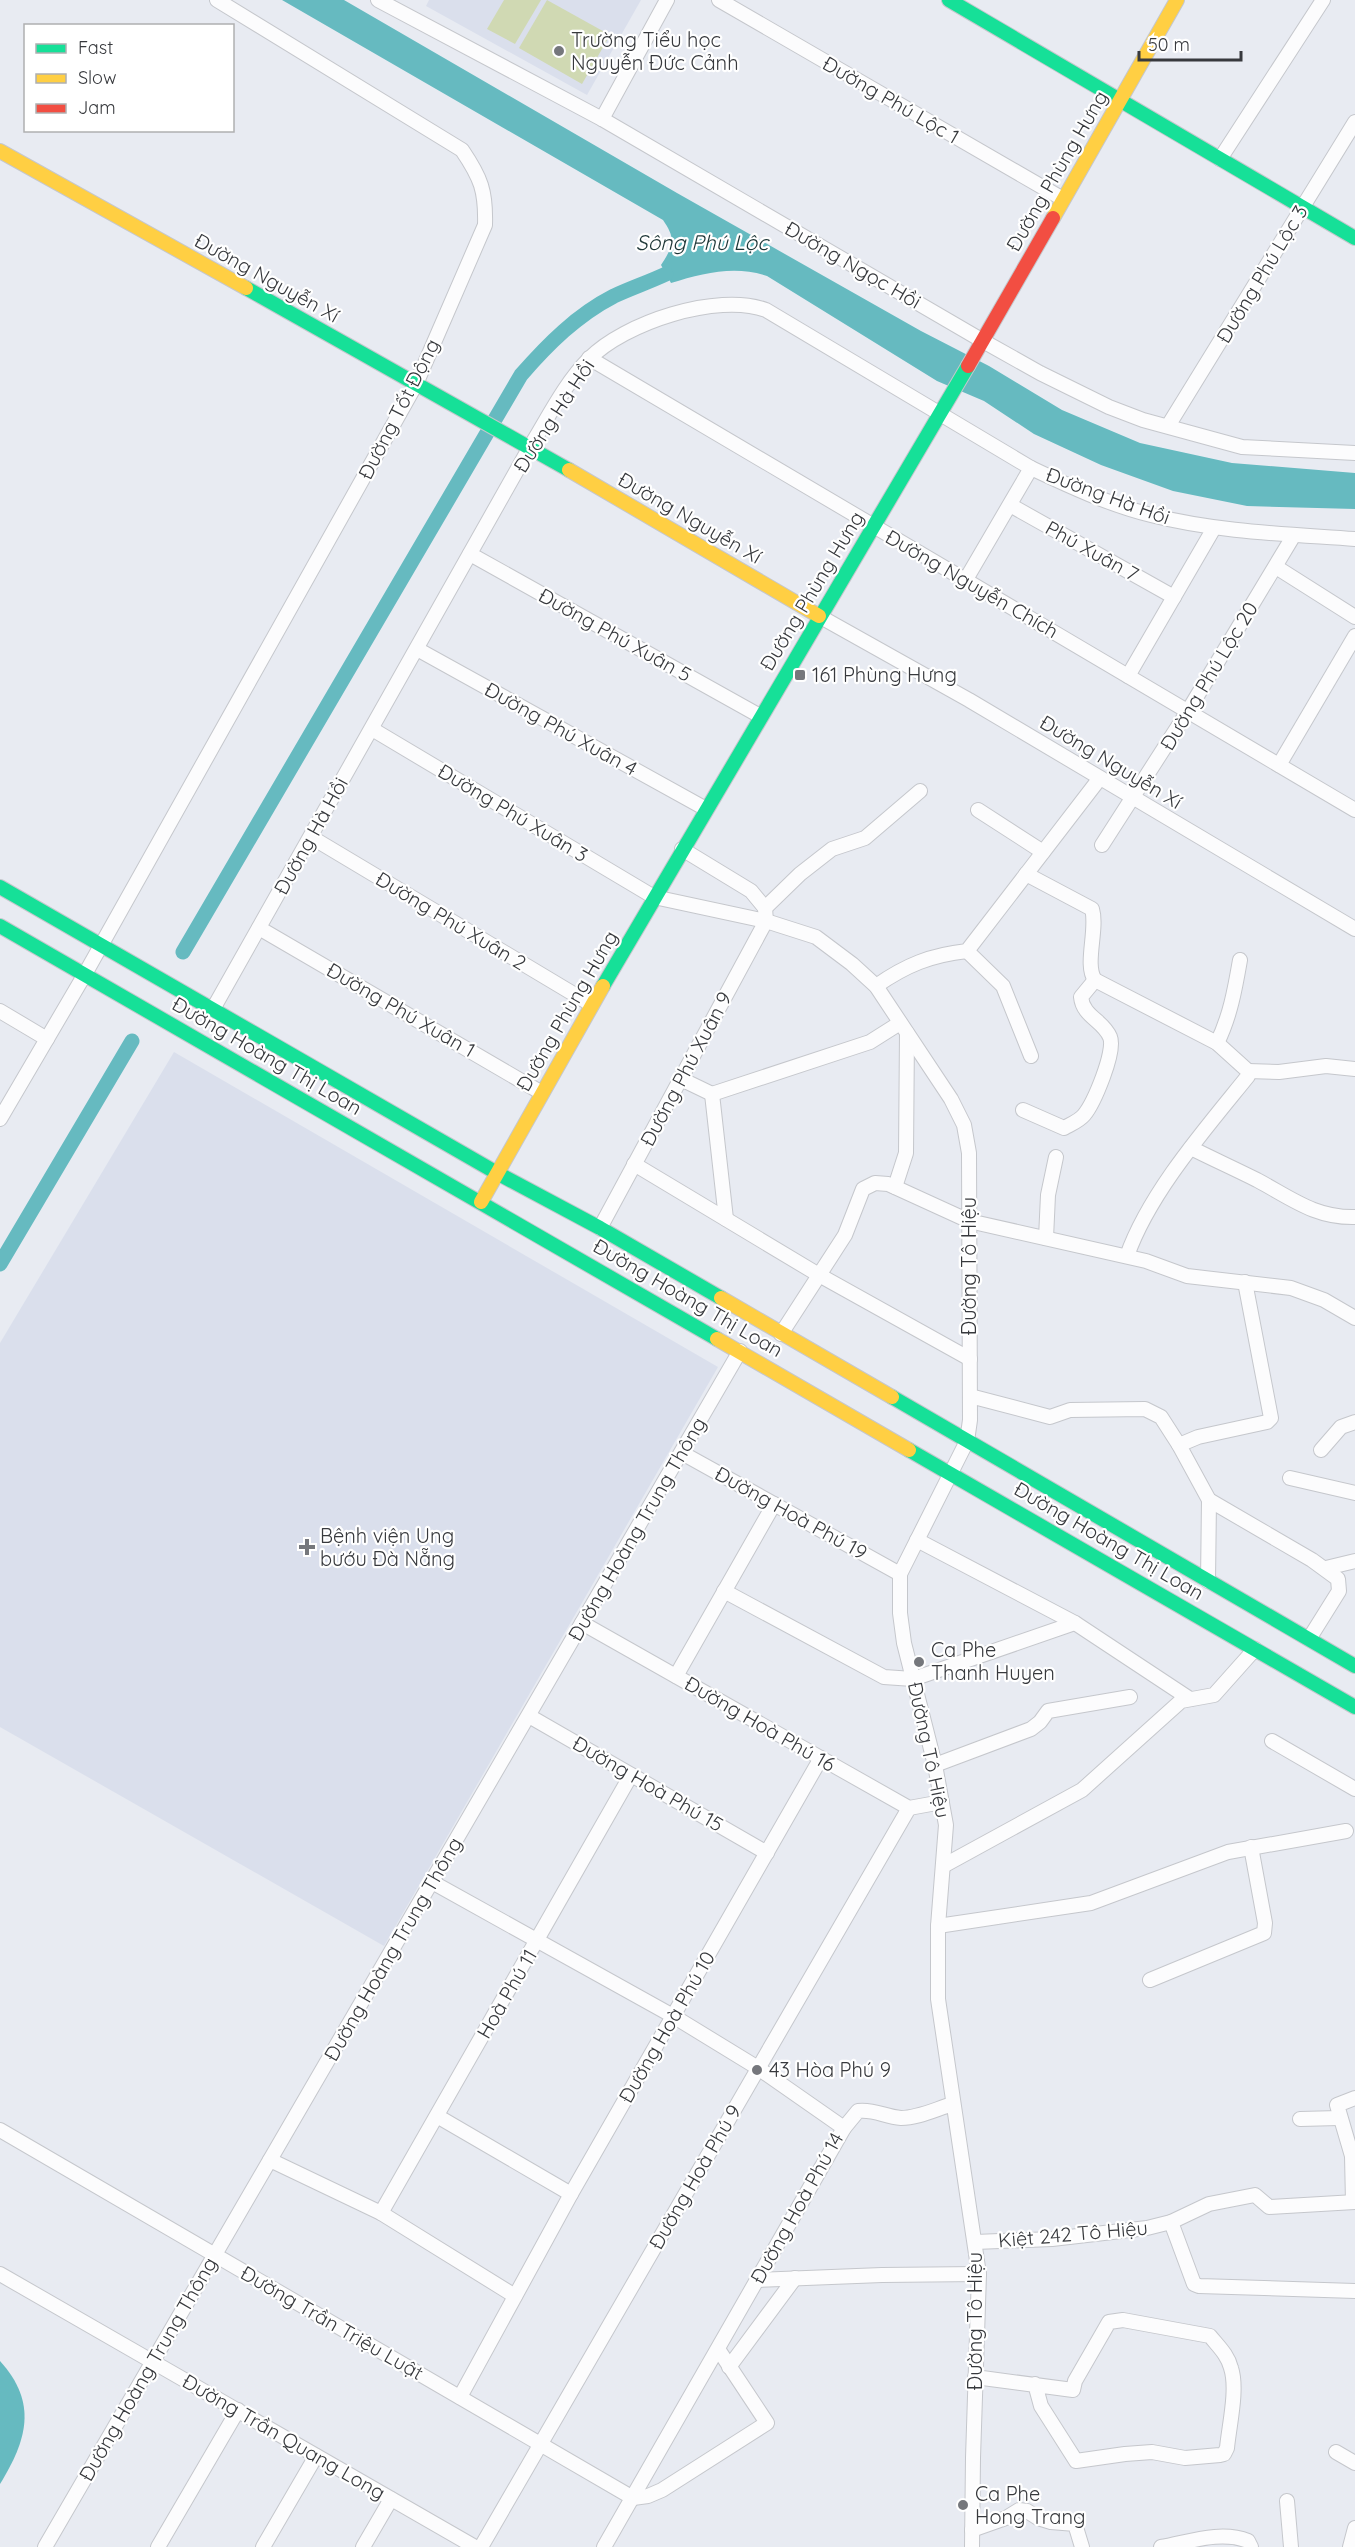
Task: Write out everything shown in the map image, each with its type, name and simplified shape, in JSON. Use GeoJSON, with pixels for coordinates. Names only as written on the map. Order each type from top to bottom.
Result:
{"type":"FeatureCollection","features":[{"type":"Feature","properties":{"kind":"main road"},"geometry":{"type":"LineString","coordinates":[[949,0],[1355,238]]}},
{"type":"Feature","properties":{"kind":"main road","name":"Đường Phùng Hưng"},"geometry":{"type":"LineString","coordinates":[[481,1202],[682,849],[941,414],[1177,0]]}},
{"type":"Feature","properties":{"kind":"main road","name":"Đường Nguyễn Xí"},"geometry":{"type":"LineString","coordinates":[[0,151],[504,432],[819,616]]}},
{"type":"Feature","properties":{"kind":"main road","name":"Đường Hoàng Thị Loan"},"geometry":{"type":"LineString","coordinates":[[0,887],[497,1173],[600,1228],[1355,1666]]}},
{"type":"Feature","properties":{"kind":"main road","name":"Đường Hoàng Thị Loan"},"geometry":{"type":"LineString","coordinates":[[0,926],[951,1472],[1355,1707]]}},
{"type":"Feature","properties":{"kind":"street","name":"Đường Tốt Động"},"geometry":{"type":"LineString","coordinates":[[0,1119],[102,945],[416,384],[485,225],[486,199],[477,171],[462,150],[218,0]]}},
{"type":"Feature","properties":{"kind":"street","name":"Đường Ngọc Hồi"},"geometry":{"type":"LineString","coordinates":[[378,0],[396,4],[602,119],[983,341],[1040,373],[1109,407],[1242,447],[1355,453]]}},
{"type":"Feature","properties":{"kind":"street"},"geometry":{"type":"LineString","coordinates":[[602,119],[667,0]]}},
{"type":"Feature","properties":{"kind":"street","name":"Đường Phú Lộc 1"},"geometry":{"type":"LineString","coordinates":[[719,0],[1063,199]]}},
{"type":"Feature","properties":{"kind":"street"},"geometry":{"type":"LineString","coordinates":[[1220,159],[1323,0]]}},
{"type":"Feature","properties":{"kind":"street","name":"Đường Phú Lộc 3"},"geometry":{"type":"LineString","coordinates":[[1168,426],[1355,122]]}},
{"type":"Feature","properties":{"kind":"street","name":"Đường Hà Hồi"},"geometry":{"type":"LineString","coordinates":[[213,1009],[530,447],[578,371],[589,358],[615,338],[648,323],[715,306],[755,306],[1032,468],[1071,487],[1149,515],[1214,528],[1355,539]]}},
{"type":"Feature","properties":{"kind":"street","name":"Đường Nguyễn Chích"},"geometry":{"type":"LineString","coordinates":[[589,358],[1355,810]]}},
{"type":"Feature","properties":{"kind":"street"},"geometry":{"type":"LineString","coordinates":[[965,580],[1032,468]]}},
{"type":"Feature","properties":{"kind":"street","name":"Phú Xuân 7"},"geometry":{"type":"LineString","coordinates":[[1010,505],[1174,597]]}},
{"type":"Feature","properties":{"kind":"street"},"geometry":{"type":"LineString","coordinates":[[1128,676],[1214,528]]}},
{"type":"Feature","properties":{"kind":"street","name":"Đường Phú Lộc 20"},"geometry":{"type":"LineString","coordinates":[[1102,845],[1188,711],[1294,535]]}},
{"type":"Feature","properties":{"kind":"street","name":"Đường Phú Xuân 5"},"geometry":{"type":"LineString","coordinates":[[470,554],[760,716]]}},
{"type":"Feature","properties":{"kind":"street"},"geometry":{"type":"LineString","coordinates":[[1276,567],[1355,617]]}},
{"type":"Feature","properties":{"kind":"street","name":"Đường Nguyễn Xí"},"geometry":{"type":"LineString","coordinates":[[819,616],[1101,778],[1355,929]]}},
{"type":"Feature","properties":{"kind":"street"},"geometry":{"type":"LineString","coordinates":[[1279,765],[1355,636]]}},
{"type":"Feature","properties":{"kind":"street","name":"Đường Phú Xuân 4"},"geometry":{"type":"LineString","coordinates":[[417,649],[706,809]]}},
{"type":"Feature","properties":{"kind":"street","name":"Đường Phú Xuân 3"},"geometry":{"type":"LineString","coordinates":[[372,729],[654,897]]}},
{"type":"Feature","properties":{"kind":"street"},"geometry":{"type":"LineString","coordinates":[[876,987],[901,969],[941,954],[967,951],[1101,778]]}},
{"type":"Feature","properties":{"kind":"street","name":"Đường Phú Xuân 9"},"geometry":{"type":"LineString","coordinates":[[600,1228],[681,1079],[765,915],[800,874],[832,849],[865,838],[920,791]]}},
{"type":"Feature","properties":{"kind":"street"},"geometry":{"type":"LineString","coordinates":[[978,810],[1043,852]]}},
{"type":"Feature","properties":{"kind":"street","name":"Đường Phú Xuân 2"},"geometry":{"type":"LineString","coordinates":[[311,837],[592,1005]]}},
{"type":"Feature","properties":{"kind":"street"},"geometry":{"type":"LineString","coordinates":[[682,849],[751,891],[765,915]]}},
{"type":"Feature","properties":{"kind":"street"},"geometry":{"type":"LineString","coordinates":[[1026,874],[1092,909],[1094,922],[1091,971],[1095,980],[1217,1043],[1248,1071],[1278,1072],[1326,1066],[1355,1069]]}},
{"type":"Feature","properties":{"kind":"street","name":"Đường Tô Hiệu"},"geometry":{"type":"LineString","coordinates":[[654,897],[765,915],[816,938],[852,964],[876,987],[951,1099],[964,1125],[969,1153],[970,1420],[967,1441],[900,1574],[900,1613],[913,1679],[935,1765],[946,1825],[938,1926],[938,1999],[978,2274],[972,2547]]}},
{"type":"Feature","properties":{"kind":"street","name":"Đường Phú Xuân 1"},"geometry":{"type":"LineString","coordinates":[[259,928],[542,1093]]}},
{"type":"Feature","properties":{"kind":"street"},"geometry":{"type":"LineString","coordinates":[[967,951],[1003,986],[1031,1056]]}},
{"type":"Feature","properties":{"kind":"street"},"geometry":{"type":"LineString","coordinates":[[1217,1043],[1225,1028],[1240,960]]}},
{"type":"Feature","properties":{"kind":"street"},"geometry":{"type":"LineString","coordinates":[[1023,1110],[1064,1128],[1084,1115],[1112,1049],[1106,1030],[1082,1006],[1081,997],[1095,980]]}},
{"type":"Feature","properties":{"kind":"street"},"geometry":{"type":"LineString","coordinates":[[0,1011],[47,1038]]}},
{"type":"Feature","properties":{"kind":"street"},"geometry":{"type":"LineString","coordinates":[[681,1079],[712,1094],[870,1042],[903,1028],[906,1153],[895,1186]]}},
{"type":"Feature","properties":{"kind":"street"},"geometry":{"type":"LineString","coordinates":[[1127,1257],[1142,1220],[1191,1148],[1248,1076],[1248,1071]]}},
{"type":"Feature","properties":{"kind":"street"},"geometry":{"type":"LineString","coordinates":[[712,1094],[726,1219]]}},
{"type":"Feature","properties":{"kind":"street"},"geometry":{"type":"LineString","coordinates":[[1191,1148],[1325,1215],[1355,1217]]}},
{"type":"Feature","properties":{"kind":"street"},"geometry":{"type":"LineString","coordinates":[[1046,1238],[1048,1195],[1056,1157]]}},
{"type":"Feature","properties":{"kind":"street"},"geometry":{"type":"LineString","coordinates":[[634,1164],[819,1275],[970,1359]]}},
{"type":"Feature","properties":{"kind":"street"},"geometry":{"type":"LineString","coordinates":[[781,1334],[845,1236],[863,1189],[875,1183],[895,1186],[969,1221],[1146,1261],[1187,1276],[1291,1288],[1309,1294],[1355,1318]]}},
{"type":"Feature","properties":{"kind":"street"},"geometry":{"type":"LineString","coordinates":[[1179,1445],[1198,1437],[1259,1425],[1271,1418],[1245,1282]]}},
{"type":"Feature","properties":{"kind":"street","name":"Đường Hoàng Trung Thông"},"geometry":{"type":"LineString","coordinates":[[45,2547],[740,1351]]}},
{"type":"Feature","properties":{"kind":"street"},"geometry":{"type":"LineString","coordinates":[[970,1396],[1050,1417],[1070,1410],[1145,1409],[1161,1418],[1179,1445],[1209,1500],[1208,1581]]}},
{"type":"Feature","properties":{"kind":"street"},"geometry":{"type":"LineString","coordinates":[[1322,1450],[1341,1427],[1355,1422]]}},
{"type":"Feature","properties":{"kind":"street","name":"Đường Hoà Phú 19"},"geometry":{"type":"LineString","coordinates":[[681,1453],[900,1574]]}},
{"type":"Feature","properties":{"kind":"street"},"geometry":{"type":"LineString","coordinates":[[1290,1478],[1355,1493]]}},
{"type":"Feature","properties":{"kind":"street"},"geometry":{"type":"LineString","coordinates":[[1209,1500],[1326,1568],[1338,1579],[1339,1591],[1309,1639]]}},
{"type":"Feature","properties":{"kind":"street"},"geometry":{"type":"LineString","coordinates":[[676,1676],[774,1504]]}},
{"type":"Feature","properties":{"kind":"street"},"geometry":{"type":"LineString","coordinates":[[917,1540],[1075,1623],[1190,1699]]}},
{"type":"Feature","properties":{"kind":"street"},"geometry":{"type":"LineString","coordinates":[[1326,1568],[1355,1561]]}},
{"type":"Feature","properties":{"kind":"street"},"geometry":{"type":"LineString","coordinates":[[724,1591],[884,1677],[913,1679],[1075,1623]]}},
{"type":"Feature","properties":{"kind":"street","name":"Đường Hoà Phú 16"},"geometry":{"type":"LineString","coordinates":[[582,1623],[909,1808]]}},
{"type":"Feature","properties":{"kind":"street"},"geometry":{"type":"LineString","coordinates":[[943,1866],[1082,1790],[1181,1701],[1214,1695],[1255,1649]]}},
{"type":"Feature","properties":{"kind":"street"},"geometry":{"type":"LineString","coordinates":[[935,1765],[1031,1729],[1048,1711],[1130,1697]]}},
{"type":"Feature","properties":{"kind":"street","name":"Đường Hoà Phú 15"},"geometry":{"type":"LineString","coordinates":[[529,1716],[767,1853]]}},
{"type":"Feature","properties":{"kind":"street"},"geometry":{"type":"LineString","coordinates":[[1272,1741],[1355,1789]]}},
{"type":"Feature","properties":{"kind":"street","name":"Đường Hoà Phú 10"},"geometry":{"type":"LineString","coordinates":[[460,2397],[571,2194],[821,1758]]}},
{"type":"Feature","properties":{"kind":"street","name":"Hoà Phú 11"},"geometry":{"type":"LineString","coordinates":[[381,2213],[632,1775]]}},
{"type":"Feature","properties":{"kind":"street"},"geometry":{"type":"LineString","coordinates":[[909,1808],[942,1802]]}},
{"type":"Feature","properties":{"kind":"street","name":"Đường Hoà Phú 9"},"geometry":{"type":"LineString","coordinates":[[481,2547],[909,1808]]}},
{"type":"Feature","properties":{"kind":"street"},"geometry":{"type":"LineString","coordinates":[[938,1926],[1091,1903],[1202,1860],[1251,1847],[1346,1831]]}},
{"type":"Feature","properties":{"kind":"street"},"geometry":{"type":"LineString","coordinates":[[1150,1980],[1264,1933],[1265,1923],[1251,1847]]}},
{"type":"Feature","properties":{"kind":"street","name":"Đường Hoà Phú 14"},"geometry":{"type":"LineString","coordinates":[[432,1882],[673,2016],[758,2068],[844,2128],[609,2544]]}},
{"type":"Feature","properties":{"kind":"street"},"geometry":{"type":"LineString","coordinates":[[1300,2119],[1339,2118],[1337,2105],[1355,2098]]}},
{"type":"Feature","properties":{"kind":"street"},"geometry":{"type":"LineString","coordinates":[[844,2128],[858,2111],[879,2111],[891,2116],[913,2117],[953,2104]]}},
{"type":"Feature","properties":{"kind":"street"},"geometry":{"type":"LineString","coordinates":[[437,2116],[571,2194]]}},
{"type":"Feature","properties":{"kind":"street","name":"Kiệt 242 Tô Hiệu"},"geometry":{"type":"LineString","coordinates":[[975,2242],[1052,2239],[1122,2232],[1171,2222],[1209,2204],[1255,2195],[1269,2207],[1354,2202],[1352,2157],[1339,2118]]}},
{"type":"Feature","properties":{"kind":"street","name":"Đường Trần Triệu Luật"},"geometry":{"type":"LineString","coordinates":[[0,2130],[633,2498]]}},
{"type":"Feature","properties":{"kind":"street"},"geometry":{"type":"LineString","coordinates":[[270,2160],[381,2213],[515,2296]]}},
{"type":"Feature","properties":{"kind":"street","name":"Kiệt 242 Tô Hiệu"},"geometry":{"type":"LineString","coordinates":[[1171,2222],[1194,2284],[1199,2286],[1355,2291]]}},
{"type":"Feature","properties":{"kind":"street","name":"Đường Trần Quang Long"},"geometry":{"type":"LineString","coordinates":[[0,2274],[475,2547]]}},
{"type":"Feature","properties":{"kind":"street"},"geometry":{"type":"LineString","coordinates":[[758,2280],[978,2274]]}},
{"type":"Feature","properties":{"kind":"street"},"geometry":{"type":"LineString","coordinates":[[729,2367],[795,2278]]}},
{"type":"Feature","properties":{"kind":"street"},"geometry":{"type":"LineString","coordinates":[[975,2377],[1035,2384],[1074,2390],[1075,2381],[1109,2322],[1113,2321],[1123,2320],[1210,2336],[1226,2356],[1232,2369],[1232,2400],[1227,2448],[1224,2454],[1220,2455],[1185,2458],[1152,2452],[1076,2461],[1041,2406],[1035,2384]]}},
{"type":"Feature","properties":{"kind":"street"},"geometry":{"type":"LineString","coordinates":[[633,2498],[648,2496],[662,2490],[767,2423],[718,2349]]}},
{"type":"Feature","properties":{"kind":"street"},"geometry":{"type":"LineString","coordinates":[[158,2547],[238,2410]]}},
{"type":"Feature","properties":{"kind":"street"},"geometry":{"type":"LineString","coordinates":[[1336,2452],[1355,2463]]}},
{"type":"Feature","properties":{"kind":"street"},"geometry":{"type":"LineString","coordinates":[[263,2547],[316,2456]]}},
{"type":"Feature","properties":{"kind":"street"},"geometry":{"type":"LineString","coordinates":[[363,2547],[391,2499]]}},
{"type":"Feature","properties":{"kind":"street"},"geometry":{"type":"LineString","coordinates":[[1287,2501],[1291,2547]]}},
{"type":"Feature","properties":{"kind":"street"},"geometry":{"type":"LineString","coordinates":[[972,2530],[1006,2518],[1019,2510],[1027,2511],[1044,2520],[1075,2524],[1082,2547]]}},
{"type":"Feature","properties":{"kind":"street"},"geometry":{"type":"LineString","coordinates":[[1350,2547],[1355,2528]]}},
{"type":"Feature","properties":{"kind":"street"},"geometry":{"type":"LineString","coordinates":[[1161,2547],[1216,2536],[1242,2538],[1248,2541],[1251,2547]]}},
{"type":"Feature","properties":{"kind":"shaded area","name":"Trường Tiểu học Nguyễn Đức Cảnh"},"geometry":{"type":"Polygon","coordinates":[[[429,0],[641,0],[587,95],[426,6],[429,0]]]}},
{"type":"Feature","properties":{"kind":"shaded area","name":"Bệnh viện Ung bướu Đà Nẵng"},"geometry":{"type":"Polygon","coordinates":[[[174,1052],[718,1367],[384,1946],[0,1727],[0,1343],[174,1052]]]}},
{"type":"Feature","properties":{"kind":"green space"},"geometry":{"type":"Polygon","coordinates":[[[504,0],[541,0],[515,44],[487,29],[504,0]]]}},
{"type":"Feature","properties":{"kind":"green space"},"geometry":{"type":"Polygon","coordinates":[[[547,0],[610,35],[582,84],[519,48],[547,0]]]}},
{"type":"Feature","properties":{"kind":"water","name":"Sông Phú Lộc"},"geometry":{"type":"Polygon","coordinates":[[[282,0],[344,0],[677,193],[921,331],[989,366],[1062,410],[1140,443],[1232,463],[1355,473],[1355,509],[1247,506],[1173,491],[1101,465],[1034,434],[984,401],[937,381],[767,276],[731,271],[707,273],[671,283],[661,265],[672,242],[670,232],[663,220],[282,0]]]}},
{"type":"Feature","properties":{"kind":"water"},"geometry":{"type":"Polygon","coordinates":[[[0,2361],[20,2392],[24,2407],[24,2422],[17,2452],[0,2484],[0,2361]]]}},
{"type":"Feature","properties":{"kind":"waterway"},"geometry":{"type":"LineString","coordinates":[[183,952],[521,375],[575,321],[614,296],[666,274]]}},
{"type":"Feature","properties":{"kind":"waterway"},"geometry":{"type":"LineString","coordinates":[[0,1264],[132,1041]]}},
{"type":"Feature","properties":{"kind":"traffic: fast"},"geometry":{"type":"LineString","coordinates":[[949,0],[1355,238]]}},
{"type":"Feature","properties":{"kind":"traffic: fast"},"geometry":{"type":"LineString","coordinates":[[246,288],[569,470]]}},
{"type":"Feature","properties":{"kind":"traffic: fast"},"geometry":{"type":"LineString","coordinates":[[603,986],[968,366]]}},
{"type":"Feature","properties":{"kind":"traffic: fast"},"geometry":{"type":"LineString","coordinates":[[0,887],[497,1173],[600,1228],[721,1298]]}},
{"type":"Feature","properties":{"kind":"traffic: fast"},"geometry":{"type":"LineString","coordinates":[[0,926],[717,1339]]}},
{"type":"Feature","properties":{"kind":"traffic: fast"},"geometry":{"type":"LineString","coordinates":[[892,1397],[1355,1666]]}},
{"type":"Feature","properties":{"kind":"traffic: fast"},"geometry":{"type":"LineString","coordinates":[[909,1450],[1355,1707]]}},
{"type":"Feature","properties":{"kind":"traffic: slow"},"geometry":{"type":"LineString","coordinates":[[1053,218],[1177,0]]}},
{"type":"Feature","properties":{"kind":"traffic: slow"},"geometry":{"type":"LineString","coordinates":[[0,151],[246,288]]}},
{"type":"Feature","properties":{"kind":"traffic: slow"},"geometry":{"type":"LineString","coordinates":[[569,470],[819,616]]}},
{"type":"Feature","properties":{"kind":"traffic: slow"},"geometry":{"type":"LineString","coordinates":[[481,1202],[603,986]]}},
{"type":"Feature","properties":{"kind":"traffic: slow"},"geometry":{"type":"LineString","coordinates":[[721,1298],[892,1397]]}},
{"type":"Feature","properties":{"kind":"traffic: slow"},"geometry":{"type":"LineString","coordinates":[[717,1339],[909,1450]]}},
{"type":"Feature","properties":{"kind":"traffic: jam"},"geometry":{"type":"LineString","coordinates":[[968,366],[1053,218]]}},
{"type":"Feature","properties":{"kind":"place","name":"Trường Tiểu học Nguyễn Đức Cảnh"},"geometry":{"type":"Point","coordinates":[559,51]}},
{"type":"Feature","properties":{"kind":"place","name":"161 Phùng Hưng"},"geometry":{"type":"Point","coordinates":[800,675]}},
{"type":"Feature","properties":{"kind":"place","name":"Bệnh viện Ung bướu Đà Nẵng"},"geometry":{"type":"Point","coordinates":[307,1547]}},
{"type":"Feature","properties":{"kind":"place","name":"Ca Phe Thanh Huyen"},"geometry":{"type":"Point","coordinates":[919,1662]}},
{"type":"Feature","properties":{"kind":"place","name":"43 Hòa Phú 9"},"geometry":{"type":"Point","coordinates":[757,2070]}},
{"type":"Feature","properties":{"kind":"place","name":"Ca Phe Hong Trang"},"geometry":{"type":"Point","coordinates":[963,2505]}}]}
